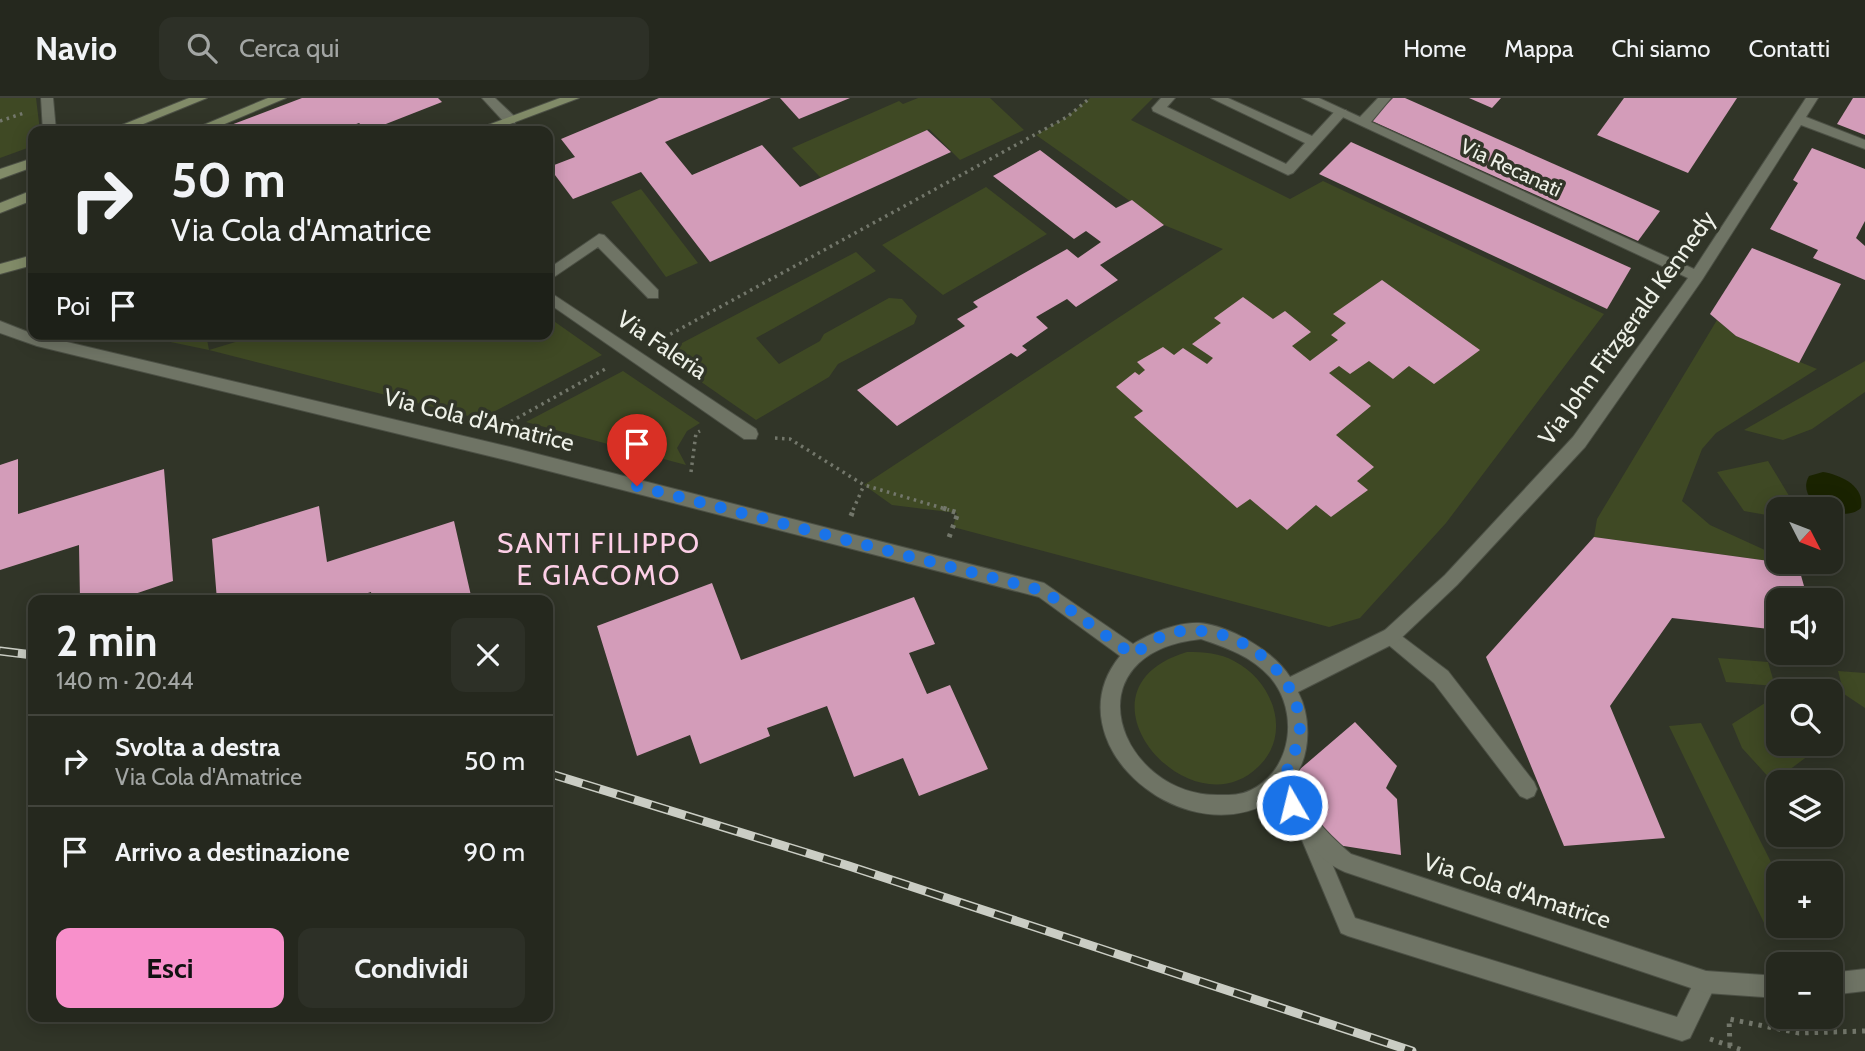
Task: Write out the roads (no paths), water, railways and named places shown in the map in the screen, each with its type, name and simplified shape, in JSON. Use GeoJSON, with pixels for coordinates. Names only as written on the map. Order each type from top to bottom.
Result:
{"type":"FeatureCollection","features":[{"type":"Feature","properties":{"kind":"main road"},"geometry":{"type":"LineString","coordinates":[[127,126],[201,98]]}},
{"type":"Feature","properties":{"kind":"main road"},"geometry":{"type":"LineString","coordinates":[[209,126],[280,98]]}},
{"type":"Feature","properties":{"kind":"main road"},"geometry":{"type":"LineString","coordinates":[[493,126],[573,98]]}},
{"type":"Feature","properties":{"kind":"main road"},"geometry":{"type":"LineString","coordinates":[[0,174],[28,164]]}},
{"type":"Feature","properties":{"kind":"main road"},"geometry":{"type":"LineString","coordinates":[[0,208],[28,197]]}},
{"type":"Feature","properties":{"kind":"main road"},"geometry":{"type":"LineString","coordinates":[[0,269],[28,261]]}},
{"type":"Feature","properties":{"kind":"street"},"geometry":{"type":"LineString","coordinates":[[47,98],[50,126]]}},
{"type":"Feature","properties":{"kind":"street"},"geometry":{"type":"LineString","coordinates":[[488,98],[510,120]]}},
{"type":"Feature","properties":{"kind":"street"},"geometry":{"type":"LineString","coordinates":[[1168,98],[1158,108],[1288,170],[1341,113]]}},
{"type":"Feature","properties":{"kind":"street"},"geometry":{"type":"LineString","coordinates":[[1217,98],[1314,142]]}},
{"type":"Feature","properties":{"kind":"street","name":"Via Recanati"},"geometry":{"type":"LineString","coordinates":[[1308,98],[1697,276]]}},
{"type":"Feature","properties":{"kind":"street"},"geometry":{"type":"LineString","coordinates":[[1362,123],[1385,98]]}},
{"type":"Feature","properties":{"kind":"street","name":"Via John Fitzgerald Kennedy"},"geometry":{"type":"LineString","coordinates":[[1289,687],[1391,636],[1451,580],[1579,442],[1697,276],[1812,98]]}},
{"type":"Feature","properties":{"kind":"street"},"geometry":{"type":"LineString","coordinates":[[1799,119],[1865,145]]}},
{"type":"Feature","properties":{"kind":"street"},"geometry":{"type":"LineString","coordinates":[[553,272],[599,239],[653,294]]}},
{"type":"Feature","properties":{"kind":"street","name":"Via Faleria"},"geometry":{"type":"LineString","coordinates":[[553,299],[750,434]]}},
{"type":"Feature","properties":{"kind":"street","name":"Via Cola d'Amatrice"},"geometry":{"type":"LineString","coordinates":[[0,327],[28,337]]}},
{"type":"Feature","properties":{"kind":"street","name":"Via Cola d'Amatrice"},"geometry":{"type":"LineString","coordinates":[[37,340],[510,454],[1044,591],[1133,655]]}},
{"type":"Feature","properties":{"kind":"street"},"geometry":{"type":"LineString","coordinates":[[1201,631],[1227,636],[1252,648],[1273,665],[1289,687],[1299,717],[1298,748],[1285,776],[1267,793],[1242,804],[1214,807],[1186,802],[1159,789],[1137,771],[1121,747],[1112,722],[1111,697],[1118,674],[1133,655],[1152,640],[1175,632],[1201,631]]}},
{"type":"Feature","properties":{"kind":"street"},"geometry":{"type":"LineString","coordinates":[[1391,636],[1441,677],[1527,789]]}},
{"type":"Feature","properties":{"kind":"street","name":"Via Cola d'Amatrice"},"geometry":{"type":"LineString","coordinates":[[1285,776],[1292,805],[1308,830],[1345,862],[1706,982],[1766,986]]}},
{"type":"Feature","properties":{"kind":"street"},"geometry":{"type":"LineString","coordinates":[[1308,830],[1348,926],[1682,1030],[1706,982]]}},
{"type":"Feature","properties":{"kind":"street"},"geometry":{"type":"LineString","coordinates":[[1843,983],[1865,980]]}},
{"type":"Feature","properties":{"kind":"railway"},"geometry":{"type":"LineString","coordinates":[[0,651],[28,654]]}},
{"type":"Feature","properties":{"kind":"railway"},"geometry":{"type":"LineString","coordinates":[[553,775],[849,866],[1412,1051]]}},
{"type":"Feature","properties":{"kind":"district","name":"SANTI FILIPPO E GIACOMO"},"geometry":{"type":"Point","coordinates":[599,559]}}]}
